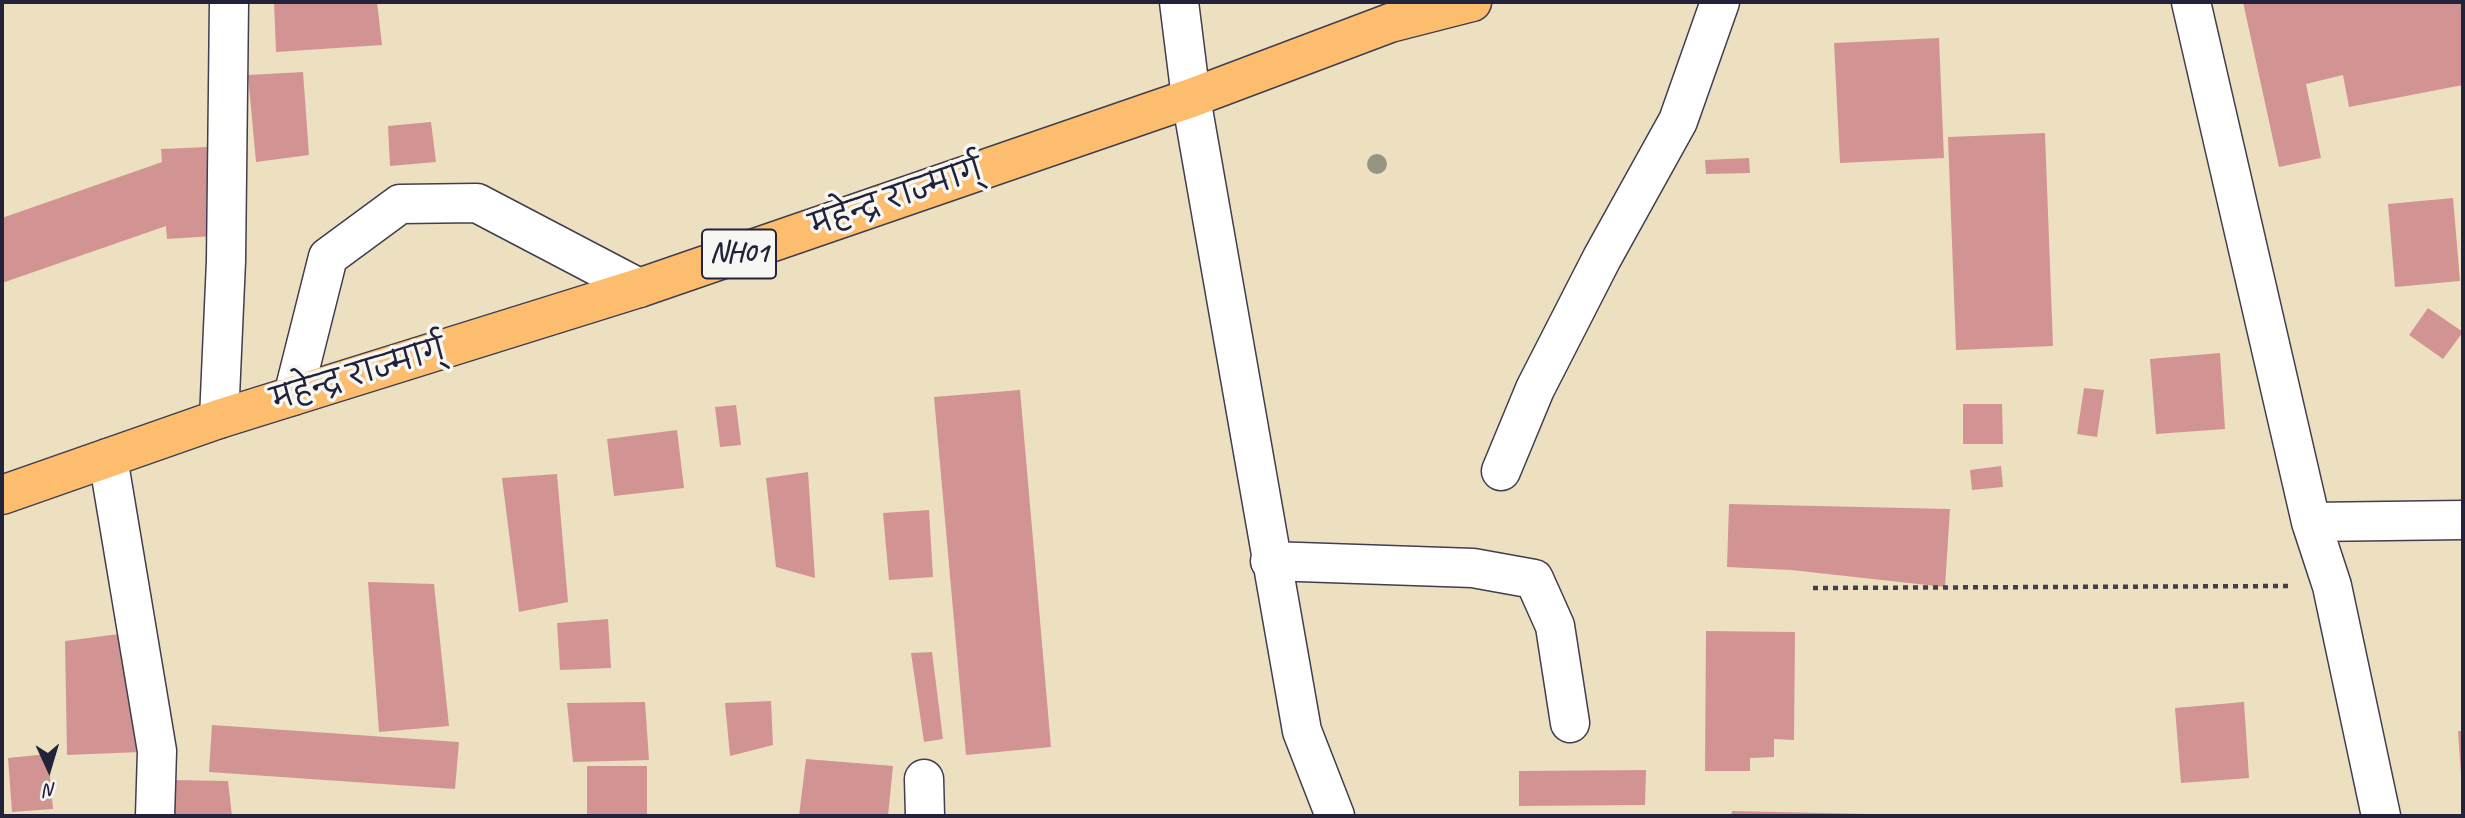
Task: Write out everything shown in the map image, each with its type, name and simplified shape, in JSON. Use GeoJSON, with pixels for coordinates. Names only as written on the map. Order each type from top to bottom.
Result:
{"type":"FeatureCollection","features":[{"type":"Feature","properties":{"kind":"highway","name":"महेन्द्र राज्मार्ग्"},"geometry":{"type":"LineString","coordinates":[[2,495],[219,419],[639,288],[1191,98],[1388,12],[1472,2]]}},
{"type":"Feature","properties":{"kind":"street"},"geometry":{"type":"LineString","coordinates":[[219,419],[226,261],[229,2]]}},
{"type":"Feature","properties":{"kind":"street"},"geometry":{"type":"LineString","coordinates":[[1179,2],[1191,98],[1301,731],[1335,816]]}},
{"type":"Feature","properties":{"kind":"street"},"geometry":{"type":"LineString","coordinates":[[1501,471],[1535,389],[1602,258],[1678,121],[1720,2]]}},
{"type":"Feature","properties":{"kind":"street"},"geometry":{"type":"LineString","coordinates":[[2191,2],[2311,522],[2332,586],[2381,816]]}},
{"type":"Feature","properties":{"kind":"street"},"geometry":{"type":"LineString","coordinates":[[293,396],[328,257],[400,204],[477,203],[639,288]]}},
{"type":"Feature","properties":{"kind":"street"},"geometry":{"type":"LineString","coordinates":[[108,458],[157,751],[155,816]]}},
{"type":"Feature","properties":{"kind":"street"},"geometry":{"type":"LineString","coordinates":[[2311,522],[2463,520]]}},
{"type":"Feature","properties":{"kind":"street"},"geometry":{"type":"LineString","coordinates":[[1270,561],[1473,568],[1534,579],[1555,626],[1570,723]]}},
{"type":"Feature","properties":{"kind":"street"},"geometry":{"type":"LineString","coordinates":[[925,779],[925,816]]}},
{"type":"Feature","properties":{"kind":"path"},"geometry":{"type":"LineString","coordinates":[[1813,587],[2332,586]]}},
{"type":"Feature","properties":{"kind":"building"},"geometry":{"type":"Polygon","coordinates":[[[274,2],[377,2],[382,45],[276,52],[274,2]]]}},
{"type":"Feature","properties":{"kind":"building"},"geometry":{"type":"Polygon","coordinates":[[[2243,2],[2463,2],[2463,85],[2349,107],[2343,75],[2306,84],[2321,158],[2279,167],[2243,2]]]}},
{"type":"Feature","properties":{"kind":"building"},"geometry":{"type":"Polygon","coordinates":[[[1939,38],[1944,158],[1840,163],[1834,43],[1939,38]]]}},
{"type":"Feature","properties":{"kind":"building"},"geometry":{"type":"Polygon","coordinates":[[[303,72],[309,155],[256,162],[248,75],[303,72]]]}},
{"type":"Feature","properties":{"kind":"building"},"geometry":{"type":"Polygon","coordinates":[[[431,122],[436,162],[390,166],[388,126],[431,122]]]}},
{"type":"Feature","properties":{"kind":"building"},"geometry":{"type":"Polygon","coordinates":[[[2045,133],[2053,346],[1956,350],[1948,137],[2045,133]]]}},
{"type":"Feature","properties":{"kind":"building"},"geometry":{"type":"Polygon","coordinates":[[[208,147],[214,236],[167,239],[166,226],[2,283],[2,218],[162,162],[161,149],[208,147]]]}},
{"type":"Feature","properties":{"kind":"building"},"geometry":{"type":"Polygon","coordinates":[[[1749,158],[1750,173],[1706,174],[1705,160],[1749,158]]]}},
{"type":"Feature","properties":{"kind":"building"},"geometry":{"type":"Polygon","coordinates":[[[2453,198],[2460,281],[2395,287],[2388,204],[2453,198]]]}},
{"type":"Feature","properties":{"kind":"building"},"geometry":{"type":"Polygon","coordinates":[[[2428,308],[2463,332],[2443,359],[2409,335],[2428,308]]]}},
{"type":"Feature","properties":{"kind":"building"},"geometry":{"type":"Polygon","coordinates":[[[2220,353],[2225,429],[2156,434],[2150,359],[2220,353]]]}},
{"type":"Feature","properties":{"kind":"building"},"geometry":{"type":"Polygon","coordinates":[[[2084,388],[2104,390],[2097,437],[2077,434],[2084,388]]]}},
{"type":"Feature","properties":{"kind":"building"},"geometry":{"type":"Polygon","coordinates":[[[1020,390],[1051,747],[966,755],[934,397],[1020,390]]]}},
{"type":"Feature","properties":{"kind":"building"},"geometry":{"type":"Polygon","coordinates":[[[1963,404],[2002,404],[2003,444],[1963,444],[1963,404]]]}},
{"type":"Feature","properties":{"kind":"building"},"geometry":{"type":"Polygon","coordinates":[[[736,405],[741,445],[720,447],[715,407],[736,405]]]}},
{"type":"Feature","properties":{"kind":"building"},"geometry":{"type":"Polygon","coordinates":[[[677,430],[684,488],[614,496],[607,439],[677,430]]]}},
{"type":"Feature","properties":{"kind":"building"},"geometry":{"type":"Polygon","coordinates":[[[2001,466],[2003,487],[1972,490],[1970,470],[2001,466]]]}},
{"type":"Feature","properties":{"kind":"building"},"geometry":{"type":"Polygon","coordinates":[[[808,472],[815,578],[776,567],[766,478],[808,472]]]}},
{"type":"Feature","properties":{"kind":"building"},"geometry":{"type":"Polygon","coordinates":[[[557,474],[568,602],[519,612],[502,478],[557,474]]]}},
{"type":"Feature","properties":{"kind":"building"},"geometry":{"type":"Polygon","coordinates":[[[1729,504],[1950,509],[1945,587],[1791,570],[1727,567],[1729,504]]]}},
{"type":"Feature","properties":{"kind":"building"},"geometry":{"type":"Polygon","coordinates":[[[929,510],[933,577],[889,580],[883,513],[929,510]]]}},
{"type":"Feature","properties":{"kind":"building"},"geometry":{"type":"Polygon","coordinates":[[[368,582],[434,584],[449,726],[379,732],[368,582]]]}},
{"type":"Feature","properties":{"kind":"building"},"geometry":{"type":"Polygon","coordinates":[[[608,619],[611,668],[560,670],[557,623],[608,619]]]}},
{"type":"Feature","properties":{"kind":"building"},"geometry":{"type":"Polygon","coordinates":[[[1706,631],[1795,632],[1794,740],[1774,739],[1774,757],[1750,758],[1750,771],[1705,771],[1706,631]]]}},
{"type":"Feature","properties":{"kind":"building"},"geometry":{"type":"Polygon","coordinates":[[[127,633],[141,752],[67,755],[65,641],[127,633]]]}},
{"type":"Feature","properties":{"kind":"building"},"geometry":{"type":"Polygon","coordinates":[[[932,652],[943,739],[924,742],[911,653],[932,652]]]}},
{"type":"Feature","properties":{"kind":"building"},"geometry":{"type":"Polygon","coordinates":[[[771,701],[773,745],[730,756],[725,703],[771,701]]]}},
{"type":"Feature","properties":{"kind":"building"},"geometry":{"type":"Polygon","coordinates":[[[645,702],[649,760],[573,762],[567,703],[645,702]]]}},
{"type":"Feature","properties":{"kind":"building"},"geometry":{"type":"Polygon","coordinates":[[[2244,702],[2249,778],[2181,783],[2175,708],[2244,702]]]}},
{"type":"Feature","properties":{"kind":"building"},"geometry":{"type":"Polygon","coordinates":[[[212,725],[459,742],[455,789],[209,772],[212,725]]]}},
{"type":"Feature","properties":{"kind":"building"},"geometry":{"type":"Polygon","coordinates":[[[2458,731],[2463,731],[2463,774],[2461,774],[2458,731]]]}},
{"type":"Feature","properties":{"kind":"building"},"geometry":{"type":"Polygon","coordinates":[[[48,754],[53,809],[12,812],[8,758],[48,754]]]}},
{"type":"Feature","properties":{"kind":"building"},"geometry":{"type":"Polygon","coordinates":[[[806,759],[893,766],[888,816],[799,816],[806,759]]]}},
{"type":"Feature","properties":{"kind":"building"},"geometry":{"type":"Polygon","coordinates":[[[587,766],[647,766],[647,816],[587,816],[587,766]]]}},
{"type":"Feature","properties":{"kind":"building"},"geometry":{"type":"Polygon","coordinates":[[[1646,770],[1645,805],[1519,806],[1519,771],[1646,770]]]}},
{"type":"Feature","properties":{"kind":"building"},"geometry":{"type":"Polygon","coordinates":[[[172,780],[228,781],[232,816],[168,816],[172,780]]]}},
{"type":"Feature","properties":{"kind":"building"},"geometry":{"type":"Polygon","coordinates":[[[1732,811],[1870,814],[1870,816],[1731,816],[1732,811]]]}}]}
